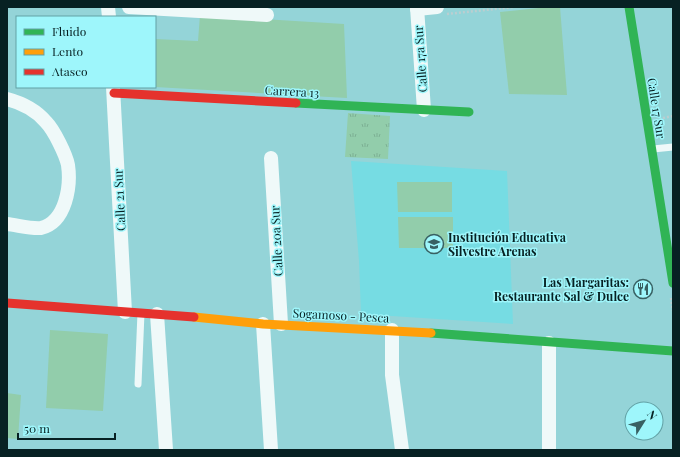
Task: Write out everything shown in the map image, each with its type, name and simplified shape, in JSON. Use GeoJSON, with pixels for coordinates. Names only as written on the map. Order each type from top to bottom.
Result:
{"type":"FeatureCollection","features":[{"type":"Feature","properties":{"kind":"main road","name":"Calle 17 Sur"},"geometry":{"type":"LineString","coordinates":[[629,7],[673,283]]}},
{"type":"Feature","properties":{"kind":"main road","name":"Carrera 13"},"geometry":{"type":"LineString","coordinates":[[113,90],[468,112]]}},
{"type":"Feature","properties":{"kind":"main road","name":"Sogamoso - Pesca"},"geometry":{"type":"LineString","coordinates":[[7,303],[157,314],[263,324],[392,330],[549,343],[673,351]]}},
{"type":"Feature","properties":{"kind":"street"},"geometry":{"type":"LineString","coordinates":[[129,7],[267,15]]}},
{"type":"Feature","properties":{"kind":"street"},"geometry":{"type":"LineString","coordinates":[[417,8],[441,10]]}},
{"type":"Feature","properties":{"kind":"street","name":"Calle 17a Sur"},"geometry":{"type":"LineString","coordinates":[[417,8],[424,110]]}},
{"type":"Feature","properties":{"kind":"street","name":"Calle 21 Sur"},"geometry":{"type":"LineString","coordinates":[[113,90],[125,312]]}},
{"type":"Feature","properties":{"kind":"street"},"geometry":{"type":"LineString","coordinates":[[7,99],[31,108],[47,122],[68,165],[68,189],[62,210],[52,222],[40,228],[7,224]]}},
{"type":"Feature","properties":{"kind":"street","name":"Calle 20a Sur"},"geometry":{"type":"LineString","coordinates":[[271,158],[281,324]]}},
{"type":"Feature","properties":{"kind":"street"},"geometry":{"type":"LineString","coordinates":[[157,314],[166,450]]}},
{"type":"Feature","properties":{"kind":"street"},"geometry":{"type":"LineString","coordinates":[[263,324],[271,450]]}},
{"type":"Feature","properties":{"kind":"street"},"geometry":{"type":"LineString","coordinates":[[392,330],[392,375],[402,450]]}},
{"type":"Feature","properties":{"kind":"street"},"geometry":{"type":"LineString","coordinates":[[549,343],[549,450]]}},
{"type":"Feature","properties":{"kind":"lane"},"geometry":{"type":"LineString","coordinates":[[651,149],[673,146]]}},
{"type":"Feature","properties":{"kind":"lane"},"geometry":{"type":"LineString","coordinates":[[138,384],[141,313]]}},
{"type":"Feature","properties":{"kind":"path"},"geometry":{"type":"LineString","coordinates":[[441,10],[514,7]]}},
{"type":"Feature","properties":{"kind":"shaded area","name":"Institución Educativa Silvestre Arenas"},"geometry":{"type":"Polygon","coordinates":[[[351,161],[507,171],[513,324],[361,314],[359,261],[351,161]]]}},
{"type":"Feature","properties":{"kind":"green space"},"geometry":{"type":"Polygon","coordinates":[[[560,7],[567,95],[509,94],[500,12],[560,7]]]}},
{"type":"Feature","properties":{"kind":"green space"},"geometry":{"type":"Polygon","coordinates":[[[200,15],[344,24],[347,98],[156,87],[156,39],[198,41],[200,15]]]}},
{"type":"Feature","properties":{"kind":"green space"},"geometry":{"type":"Polygon","coordinates":[[[348,113],[390,116],[388,159],[345,157],[348,113]]]}},
{"type":"Feature","properties":{"kind":"green space"},"geometry":{"type":"Polygon","coordinates":[[[397,182],[452,182],[452,212],[398,212],[397,182]]]}},
{"type":"Feature","properties":{"kind":"green space"},"geometry":{"type":"Polygon","coordinates":[[[398,217],[453,217],[453,248],[399,248],[398,217]]]}},
{"type":"Feature","properties":{"kind":"green space"},"geometry":{"type":"Polygon","coordinates":[[[50,330],[108,334],[103,411],[46,408],[50,330]]]}},
{"type":"Feature","properties":{"kind":"green space"},"geometry":{"type":"Polygon","coordinates":[[[7,393],[21,395],[18,439],[7,438],[7,393]]]}},
{"type":"Feature","properties":{"kind":"traffic: fast"},"geometry":{"type":"LineString","coordinates":[[629,7],[673,283]]}},
{"type":"Feature","properties":{"kind":"traffic: fast"},"geometry":{"type":"LineString","coordinates":[[296,103],[469,112]]}},
{"type":"Feature","properties":{"kind":"traffic: fast"},"geometry":{"type":"LineString","coordinates":[[431,333],[673,351]]}},
{"type":"Feature","properties":{"kind":"traffic: slow"},"geometry":{"type":"LineString","coordinates":[[194,317],[263,324],[431,333]]}},
{"type":"Feature","properties":{"kind":"traffic: jam"},"geometry":{"type":"LineString","coordinates":[[114,93],[296,103]]}},
{"type":"Feature","properties":{"kind":"traffic: jam"},"geometry":{"type":"LineString","coordinates":[[7,303],[194,317]]}},
{"type":"Feature","properties":{"kind":"place","name":"Institución Educativa Silvestre Arenas"},"geometry":{"type":"Point","coordinates":[434,244]}},
{"type":"Feature","properties":{"kind":"place","name":"Las Margaritas: Restaurante Sal & Dulce"},"geometry":{"type":"Point","coordinates":[643,289]}}]}
